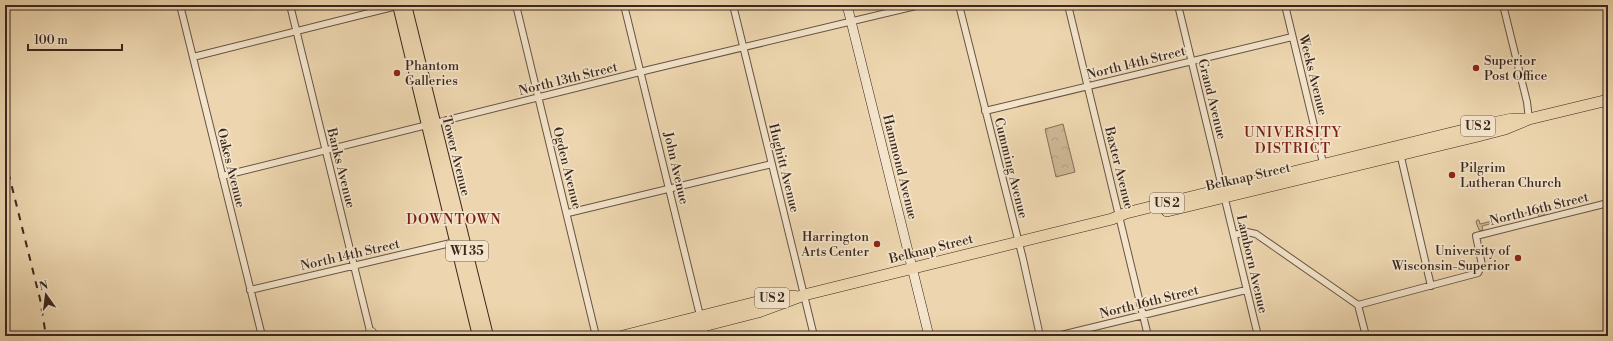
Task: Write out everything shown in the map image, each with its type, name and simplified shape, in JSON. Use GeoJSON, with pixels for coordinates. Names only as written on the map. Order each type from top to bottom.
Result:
{"type":"FeatureCollection","features":[{"type":"Feature","properties":{"kind":"highway","name":"Belknap Street"},"geometry":{"type":"LineString","coordinates":[[664,336],[758,312],[804,295],[1117,219],[1128,220],[1224,193],[1399,151],[1483,135],[1510,127],[1529,119],[1608,100]]}},
{"type":"Feature","properties":{"kind":"highway","name":"Belknap Street"},"geometry":{"type":"LineString","coordinates":[[623,336],[702,326]]}},
{"type":"Feature","properties":{"kind":"main road","name":"Tower Avenue"},"geometry":{"type":"LineString","coordinates":[[401,5],[431,124],[488,336]]}},
{"type":"Feature","properties":{"kind":"main road","name":"Tower Avenue"},"geometry":{"type":"LineString","coordinates":[[431,124],[455,242],[478,336]]}},
{"type":"Feature","properties":{"kind":"main road"},"geometry":{"type":"LineString","coordinates":[[455,242],[460,244],[472,274]]}},
{"type":"Feature","properties":{"kind":"street","name":"Oakes Avenue"},"geometry":{"type":"LineString","coordinates":[[180,5],[262,336]]}},
{"type":"Feature","properties":{"kind":"street","name":"Banks Avenue"},"geometry":{"type":"LineString","coordinates":[[290,5],[371,335]]}},
{"type":"Feature","properties":{"kind":"street"},"geometry":{"type":"LineString","coordinates":[[193,57],[401,5]]}},
{"type":"Feature","properties":{"kind":"street","name":"Ogden Avenue"},"geometry":{"type":"LineString","coordinates":[[516,5],[568,213],[596,336]]}},
{"type":"Feature","properties":{"kind":"street","name":"John Avenue"},"geometry":{"type":"LineString","coordinates":[[624,5],[670,188],[702,326]]}},
{"type":"Feature","properties":{"kind":"street","name":"Hughitt Avenue"},"geometry":{"type":"LineString","coordinates":[[733,5],[814,336]]}},
{"type":"Feature","properties":{"kind":"street","name":"Hammond Avenue"},"geometry":{"type":"LineString","coordinates":[[847,5],[928,336]]}},
{"type":"Feature","properties":{"kind":"street","name":"North 13th Street"},"geometry":{"type":"LineString","coordinates":[[222,176],[743,47],[920,5]]}},
{"type":"Feature","properties":{"kind":"street","name":"Cumming Avenue"},"geometry":{"type":"LineString","coordinates":[[959,5],[1019,242],[1040,336]]}},
{"type":"Feature","properties":{"kind":"street","name":"Baxter Avenue"},"geometry":{"type":"LineString","coordinates":[[1068,5],[1117,219],[1148,336]]}},
{"type":"Feature","properties":{"kind":"street","name":"Grand Avenue"},"geometry":{"type":"LineString","coordinates":[[1178,5],[1224,193]]}},
{"type":"Feature","properties":{"kind":"street","name":"Weeks Avenue"},"geometry":{"type":"LineString","coordinates":[[1285,5],[1325,169]]}},
{"type":"Feature","properties":{"kind":"street"},"geometry":{"type":"LineString","coordinates":[[1503,5],[1528,107],[1529,119]]}},
{"type":"Feature","properties":{"kind":"street","name":"North 14th Street"},"geometry":{"type":"LineString","coordinates":[[985,111],[1292,37]]}},
{"type":"Feature","properties":{"kind":"street"},"geometry":{"type":"LineString","coordinates":[[1358,305],[1432,286],[1399,151]]}},
{"type":"Feature","properties":{"kind":"street"},"geometry":{"type":"LineString","coordinates":[[568,213],[772,164]]}},
{"type":"Feature","properties":{"kind":"street","name":"Lamborn Avenue"},"geometry":{"type":"LineString","coordinates":[[1224,193],[1258,336]]}},
{"type":"Feature","properties":{"kind":"street","name":"North 16th Street"},"geometry":{"type":"LineString","coordinates":[[1432,286],[1476,274],[1480,271],[1482,265],[1476,236],[1608,203]]}},
{"type":"Feature","properties":{"kind":"street"},"geometry":{"type":"LineString","coordinates":[[1234,235],[1247,232],[1256,234],[1358,305],[1366,336]]}},
{"type":"Feature","properties":{"kind":"street","name":"North 14th Street"},"geometry":{"type":"LineString","coordinates":[[250,290],[455,242]]}},
{"type":"Feature","properties":{"kind":"street","name":"North 16th Street"},"geometry":{"type":"LineString","coordinates":[[1057,336],[1246,290]]}},
{"type":"Feature","properties":{"kind":"green space"},"geometry":{"type":"Polygon","coordinates":[[[1063,124],[1075,172],[1056,177],[1045,129],[1063,124]]]}},
{"type":"Feature","properties":{"kind":"green space"},"geometry":{"type":"Polygon","coordinates":[[[1546,203],[1546,211],[1544,215],[1539,217],[1537,212],[1482,226],[1483,231],[1479,230],[1476,222],[1479,220],[1480,224],[1545,208],[1544,204],[1546,203]]]}},
{"type":"Feature","properties":{"kind":"railway"},"geometry":{"type":"LineString","coordinates":[[5,159],[40,299],[46,336]]}},
{"type":"Feature","properties":{"kind":"place","name":"Superior Post Office"},"geometry":{"type":"Point","coordinates":[1476,68]}},
{"type":"Feature","properties":{"kind":"place","name":"Phantom Galleries"},"geometry":{"type":"Point","coordinates":[397,73]}},
{"type":"Feature","properties":{"kind":"place","name":"Pilgrim Lutheran Church"},"geometry":{"type":"Point","coordinates":[1452,175]}},
{"type":"Feature","properties":{"kind":"place","name":"Harrington Arts Center"},"geometry":{"type":"Point","coordinates":[877,244]}},
{"type":"Feature","properties":{"kind":"place","name":"University of Wisconsin-Superior"},"geometry":{"type":"Point","coordinates":[1518,258]}},
{"type":"Feature","properties":{"kind":"district","name":"UNIVERSITY DISTRICT"},"geometry":{"type":"Point","coordinates":[1293,142]}},
{"type":"Feature","properties":{"kind":"district","name":"DOWNTOWN"},"geometry":{"type":"Point","coordinates":[454,220]}}]}
